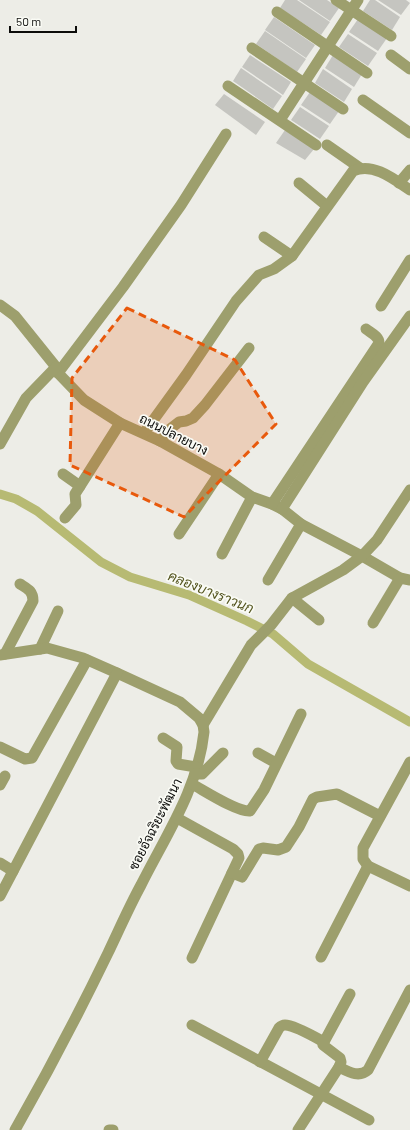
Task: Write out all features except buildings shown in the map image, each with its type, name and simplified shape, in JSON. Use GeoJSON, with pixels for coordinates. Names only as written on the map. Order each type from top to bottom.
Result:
{"type":"FeatureCollection","features":[{"type":"Feature","properties":{"kind":"street"},"geometry":{"type":"LineString","coordinates":[[336,0],[391,36]]}},
{"type":"Feature","properties":{"kind":"street"},"geometry":{"type":"LineString","coordinates":[[280,120],[358,0]]}},
{"type":"Feature","properties":{"kind":"street"},"geometry":{"type":"LineString","coordinates":[[277,12],[367,73]]}},
{"type":"Feature","properties":{"kind":"street"},"geometry":{"type":"LineString","coordinates":[[252,48],[343,109]]}},
{"type":"Feature","properties":{"kind":"street"},"geometry":{"type":"LineString","coordinates":[[391,55],[410,69]]}},
{"type":"Feature","properties":{"kind":"street"},"geometry":{"type":"LineString","coordinates":[[228,86],[280,120],[360,168],[374,170],[391,176],[410,190]]}},
{"type":"Feature","properties":{"kind":"street"},"geometry":{"type":"LineString","coordinates":[[363,100],[410,133]]}},
{"type":"Feature","properties":{"kind":"street"},"geometry":{"type":"LineString","coordinates":[[0,444],[26,398],[57,370],[127,281],[181,205],[226,134]]}},
{"type":"Feature","properties":{"kind":"street"},"geometry":{"type":"LineString","coordinates":[[144,434],[236,302],[259,275],[274,269],[292,256],[353,171],[360,168]]}},
{"type":"Feature","properties":{"kind":"street"},"geometry":{"type":"LineString","coordinates":[[400,183],[410,170]]}},
{"type":"Feature","properties":{"kind":"street"},"geometry":{"type":"LineString","coordinates":[[298,184],[327,206]]}},
{"type":"Feature","properties":{"kind":"street"},"geometry":{"type":"LineString","coordinates":[[264,237],[292,256]]}},
{"type":"Feature","properties":{"kind":"street"},"geometry":{"type":"LineString","coordinates":[[381,306],[410,260]]}},
{"type":"Feature","properties":{"kind":"street","name":"ถนนปลายบาง"},"geometry":{"type":"LineString","coordinates":[[0,305],[15,316],[57,370],[84,400],[120,423],[160,441],[219,474],[252,496],[277,507],[301,524],[405,579]]}},
{"type":"Feature","properties":{"kind":"street"},"geometry":{"type":"LineString","coordinates":[[277,507],[410,316]]}},
{"type":"Feature","properties":{"kind":"street"},"geometry":{"type":"LineString","coordinates":[[277,507],[379,343],[377,337],[366,329]]}},
{"type":"Feature","properties":{"kind":"street"},"geometry":{"type":"LineString","coordinates":[[160,441],[178,422],[193,418],[205,406],[249,348]]}},
{"type":"Feature","properties":{"kind":"street"},"geometry":{"type":"LineString","coordinates":[[65,518],[76,505],[76,494],[80,486],[120,423]]}},
{"type":"Feature","properties":{"kind":"street"},"geometry":{"type":"LineString","coordinates":[[63,474],[80,486]]}},
{"type":"Feature","properties":{"kind":"street"},"geometry":{"type":"LineString","coordinates":[[179,534],[219,474]]}},
{"type":"Feature","properties":{"kind":"street"},"geometry":{"type":"LineString","coordinates":[[3,655],[47,648],[87,660],[180,702],[199,718],[203,725],[251,645],[271,625],[292,598],[343,570],[362,556],[377,540],[410,490]]}},
{"type":"Feature","properties":{"kind":"street"},"geometry":{"type":"LineString","coordinates":[[222,554],[252,496]]}},
{"type":"Feature","properties":{"kind":"street"},"geometry":{"type":"LineString","coordinates":[[268,580],[301,524]]}},
{"type":"Feature","properties":{"kind":"street"},"geometry":{"type":"LineString","coordinates":[[374,623],[405,579]]}},
{"type":"Feature","properties":{"kind":"street"},"geometry":{"type":"LineString","coordinates":[[3,655],[33,601],[32,592],[20,584]]}},
{"type":"Feature","properties":{"kind":"street"},"geometry":{"type":"LineString","coordinates":[[292,598],[319,620]]}},
{"type":"Feature","properties":{"kind":"street"},"geometry":{"type":"LineString","coordinates":[[40,649],[58,611]]}},
{"type":"Feature","properties":{"kind":"street"},"geometry":{"type":"LineString","coordinates":[[0,747],[25,759],[32,758],[87,660]]}},
{"type":"Feature","properties":{"kind":"street"},"geometry":{"type":"LineString","coordinates":[[0,896],[117,673]]}},
{"type":"Feature","properties":{"kind":"street"},"geometry":{"type":"LineString","coordinates":[[163,738],[176,747],[176,761],[178,764],[236,808],[250,811],[264,790],[300,714]]}},
{"type":"Feature","properties":{"kind":"street","name":"ซอยอัจฉริยะพัฒนา"},"geometry":{"type":"LineString","coordinates":[[15,1130],[55,1058],[108,953],[140,885],[177,818],[194,775],[203,740],[203,725]]}},
{"type":"Feature","properties":{"kind":"street"},"geometry":{"type":"LineString","coordinates":[[194,775],[202,774],[223,753]]}},
{"type":"Feature","properties":{"kind":"street"},"geometry":{"type":"LineString","coordinates":[[258,753],[276,763]]}},
{"type":"Feature","properties":{"kind":"street"},"geometry":{"type":"LineString","coordinates":[[410,762],[363,848],[363,859],[368,866],[410,886]]}},
{"type":"Feature","properties":{"kind":"street"},"geometry":{"type":"LineString","coordinates":[[232,873],[242,877],[260,850],[263,848],[278,850],[286,847],[299,827],[313,799],[317,797],[338,794],[380,816]]}},
{"type":"Feature","properties":{"kind":"street"},"geometry":{"type":"LineString","coordinates":[[177,818],[233,849],[238,854],[239,858],[192,958]]}},
{"type":"Feature","properties":{"kind":"street"},"geometry":{"type":"LineString","coordinates":[[0,864],[13,871]]}},
{"type":"Feature","properties":{"kind":"street"},"geometry":{"type":"LineString","coordinates":[[321,957],[368,866]]}},
{"type":"Feature","properties":{"kind":"street"},"geometry":{"type":"LineString","coordinates":[[338,1070],[356,1074],[364,1074],[368,1070],[410,990]]}},
{"type":"Feature","properties":{"kind":"street"},"geometry":{"type":"LineString","coordinates":[[298,1130],[338,1070],[341,1062],[340,1058],[323,1045],[350,994]]}},
{"type":"Feature","properties":{"kind":"street"},"geometry":{"type":"LineString","coordinates":[[192,1025],[369,1120]]}},
{"type":"Feature","properties":{"kind":"street"},"geometry":{"type":"LineString","coordinates":[[260,1062],[279,1028],[282,1026],[286,1025],[324,1042]]}},
{"type":"Feature","properties":{"kind":"highlighted area"},"geometry":{"type":"Polygon","coordinates":[[[127,308],[235,360],[276,424],[184,517],[70,465],[72,378],[127,308]]]}},
{"type":"Feature","properties":{"kind":"waterway","name":"คลองบางราวนก"},"geometry":{"type":"LineString","coordinates":[[0,494],[16,499],[37,511],[101,562],[130,577],[189,595],[273,634],[308,664],[410,722]]}}]}
